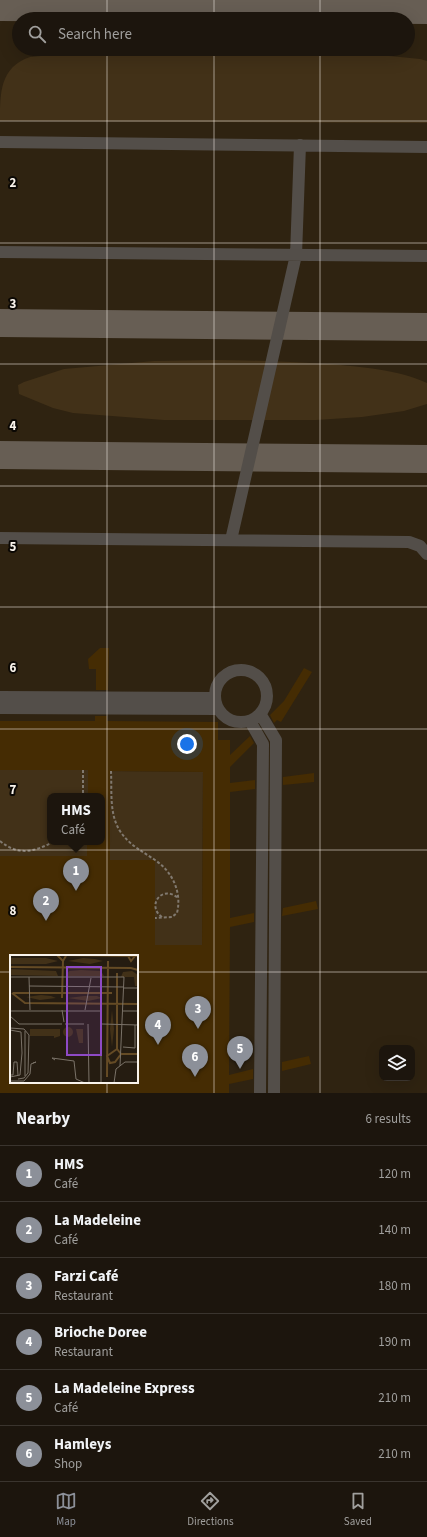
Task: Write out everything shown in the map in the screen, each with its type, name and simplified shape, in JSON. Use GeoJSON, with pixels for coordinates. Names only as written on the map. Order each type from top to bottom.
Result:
{"type":"FeatureCollection","features":[{"type":"Feature","properties":{"kind":"lane"},"geometry":{"type":"LineString","coordinates":[[0,142],[427,147]]}},
{"type":"Feature","properties":{"kind":"lane"},"geometry":{"type":"LineString","coordinates":[[231,540],[296,255],[300,145]]}},
{"type":"Feature","properties":{"kind":"lane"},"geometry":{"type":"LineString","coordinates":[[0,252],[427,256]]}},
{"type":"Feature","properties":{"kind":"lane"},"geometry":{"type":"LineString","coordinates":[[0,538],[409,542],[420,546],[427,554]]}},
{"type":"Feature","properties":{"kind":"lane"},"geometry":{"type":"LineString","coordinates":[[234,671],[247,671],[258,676],[267,692],[266,704],[261,715],[250,722],[243,723],[230,721],[225,718],[216,704],[215,688],[223,677],[234,671]]}},
{"type":"Feature","properties":{"kind":"lane"},"geometry":{"type":"LineString","coordinates":[[0,697],[216,704]]}},
{"type":"Feature","properties":{"kind":"lane"},"geometry":{"type":"LineString","coordinates":[[0,708],[216,704]]}},
{"type":"Feature","properties":{"kind":"lane"},"geometry":{"type":"LineString","coordinates":[[261,715],[276,740],[274,1093]]}},
{"type":"Feature","properties":{"kind":"lane"},"geometry":{"type":"LineString","coordinates":[[250,722],[263,744],[260,1093]]}},
{"type":"Feature","properties":{"kind":"path"},"geometry":{"type":"LineString","coordinates":[[83,770],[83,793]]}},
{"type":"Feature","properties":{"kind":"path"},"geometry":{"type":"LineString","coordinates":[[111,771],[112,810],[120,831],[130,844],[154,859],[166,870],[175,883],[179,899],[178,913],[172,917],[155,918]]}},
{"type":"Feature","properties":{"kind":"path"},"geometry":{"type":"LineString","coordinates":[[0,841],[14,849],[26,851],[32,851],[47,845]]}},
{"type":"Feature","properties":{"kind":"path"},"geometry":{"type":"LineString","coordinates":[[163,918],[156,910],[156,904],[160,895],[174,895],[179,899]]}},
{"type":"Feature","properties":{"kind":"shaded area"},"geometry":{"type":"Polygon","coordinates":[[[0,0],[427,0],[427,1093],[0,1093],[0,0]]]}},
{"type":"Feature","properties":{"kind":"shaded area"},"geometry":{"type":"Polygon","coordinates":[[[390,56],[420,59],[427,61],[427,123],[0,121],[0,101],[7,74],[20,61],[30,57],[390,56]]]}},
{"type":"Feature","properties":{"kind":"shaded area"},"geometry":{"type":"Polygon","coordinates":[[[215,360],[328,364],[391,372],[415,378],[427,383],[427,404],[404,411],[362,417],[316,420],[164,420],[73,413],[53,408],[19,394],[18,385],[64,369],[154,361],[215,360]]]}},
{"type":"Feature","properties":{"kind":"shaded area"},"geometry":{"type":"Polygon","coordinates":[[[0,770],[88,770],[88,793],[47,793],[47,845],[87,845],[87,856],[0,856],[0,770]]]}},
{"type":"Feature","properties":{"kind":"shaded area"},"geometry":{"type":"Polygon","coordinates":[[[110,771],[203,772],[202,945],[155,945],[155,860],[110,860],[110,771]]]}},
{"type":"Feature","properties":{"kind":"building"},"geometry":{"type":"Polygon","coordinates":[[[100,648],[109,648],[108,690],[96,690],[96,669],[89,669],[88,659],[100,648]]]}},
{"type":"Feature","properties":{"kind":"building"},"geometry":{"type":"Polygon","coordinates":[[[304,668],[312,672],[281,722],[277,720],[274,723],[270,715],[284,701],[304,668]]]}},
{"type":"Feature","properties":{"kind":"building"},"geometry":{"type":"Polygon","coordinates":[[[95,716],[107,716],[107,721],[218,722],[218,740],[230,740],[230,755],[250,736],[254,743],[230,767],[230,783],[255,780],[255,789],[230,792],[230,918],[254,913],[254,922],[230,927],[229,1075],[253,1069],[253,1079],[229,1084],[229,1093],[0,1093],[0,856],[87,856],[87,845],[105,845],[105,793],[88,793],[88,770],[0,770],[0,721],[95,721],[95,716]],[[110,771],[110,860],[155,860],[155,945],[202,945],[203,772],[110,771]]]}},
{"type":"Feature","properties":{"kind":"building"},"geometry":{"type":"Polygon","coordinates":[[[314,773],[314,782],[283,785],[283,777],[314,773]]]}},
{"type":"Feature","properties":{"kind":"building"},"geometry":{"type":"Polygon","coordinates":[[[316,901],[318,909],[282,916],[283,908],[316,901]]]}},
{"type":"Feature","properties":{"kind":"building"},"geometry":{"type":"Polygon","coordinates":[[[309,1056],[311,1064],[282,1071],[282,1062],[309,1056]]]}},
{"type":"Feature","properties":{"kind":"taxiway"},"geometry":{"type":"LineString","coordinates":[[0,7],[427,10]]}},
{"type":"Feature","properties":{"kind":"taxiway"},"geometry":{"type":"LineString","coordinates":[[0,323],[427,327]]}},
{"type":"Feature","properties":{"kind":"taxiway"},"geometry":{"type":"LineString","coordinates":[[0,455],[427,459]]}},
{"type":"Feature","properties":{"kind":"place","name":"HMS"},"geometry":{"type":"Point","coordinates":[76,891]}},
{"type":"Feature","properties":{"kind":"place","name":"La Madeleine"},"geometry":{"type":"Point","coordinates":[46,921]}},
{"type":"Feature","properties":{"kind":"place","name":"Farzi Café"},"geometry":{"type":"Point","coordinates":[198,1029]}},
{"type":"Feature","properties":{"kind":"place","name":"Brioche Doree"},"geometry":{"type":"Point","coordinates":[158,1045]}},
{"type":"Feature","properties":{"kind":"place","name":"La Madeleine Express"},"geometry":{"type":"Point","coordinates":[240,1069]}},
{"type":"Feature","properties":{"kind":"place","name":"Hamleys"},"geometry":{"type":"Point","coordinates":[195,1077]}}]}
